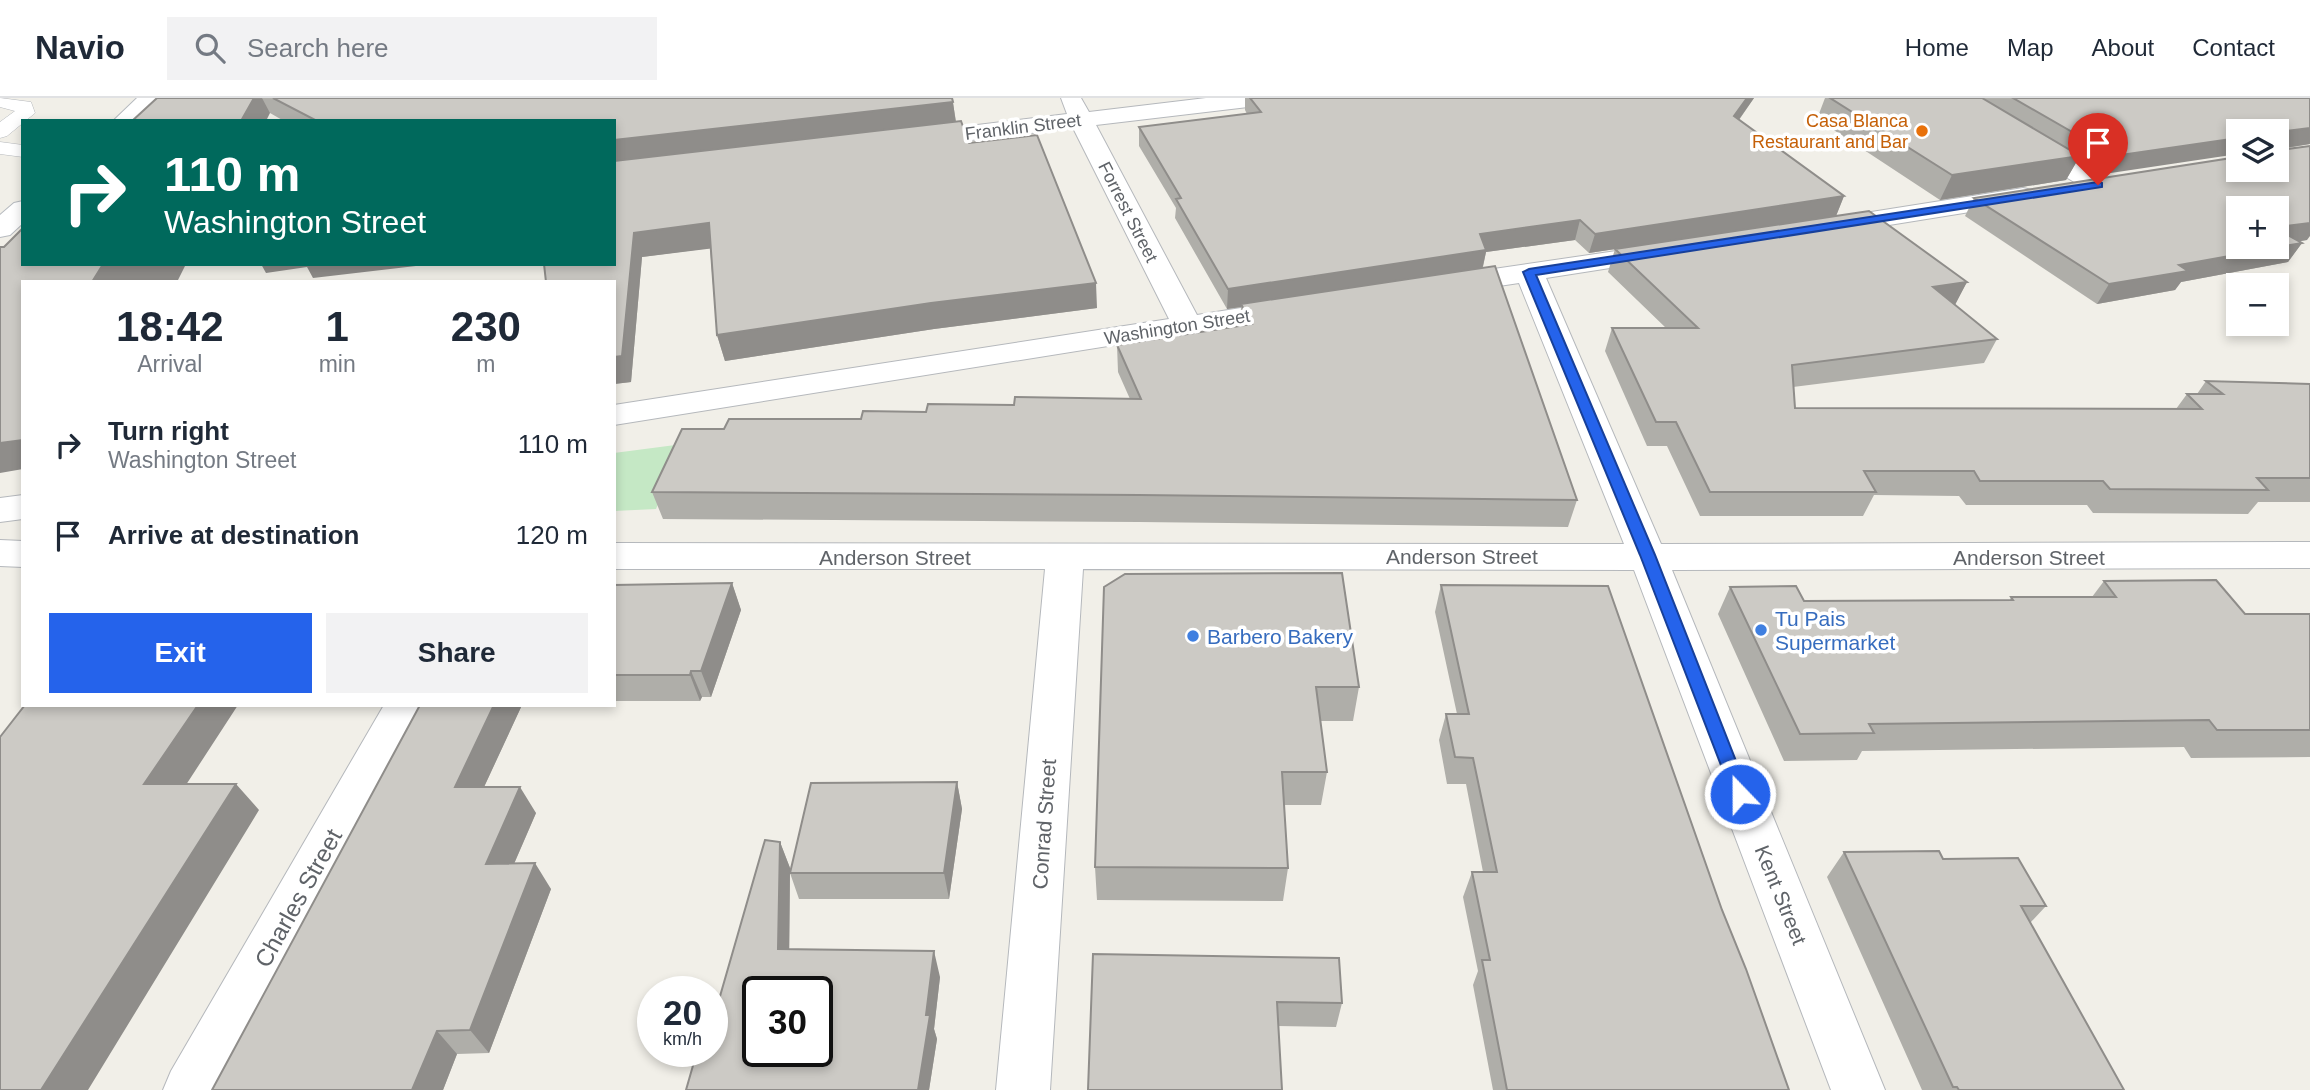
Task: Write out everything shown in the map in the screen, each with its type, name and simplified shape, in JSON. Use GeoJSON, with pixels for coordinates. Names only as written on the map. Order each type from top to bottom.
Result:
{"type":"FeatureCollection","features":[{"type":"Feature","properties":{"kind":"street"},"geometry":{"type":"LineString","coordinates":[[127,119],[151,98]]}},
{"type":"Feature","properties":{"kind":"street","name":"Franklin Street"},"geometry":{"type":"LineString","coordinates":[[891,142],[1076,109],[1265,98]]}},
{"type":"Feature","properties":{"kind":"street"},"geometry":{"type":"LineString","coordinates":[[1800,231],[2111,183],[1952,98]]}},
{"type":"Feature","properties":{"kind":"street","name":"Forrest Street"},"geometry":{"type":"LineString","coordinates":[[1076,109],[1187,325]]}},
{"type":"Feature","properties":{"kind":"street"},"geometry":{"type":"LineString","coordinates":[[7,241],[21,213]]}},
{"type":"Feature","properties":{"kind":"street"},"geometry":{"type":"LineString","coordinates":[[1420,289],[1692,247]]}},
{"type":"Feature","properties":{"kind":"street","name":"Kent Street"},"geometry":{"type":"LineString","coordinates":[[1529,272],[1647,555],[1858,1090]]}},
{"type":"Feature","properties":{"kind":"street","name":"Washington Street"},"geometry":{"type":"LineString","coordinates":[[616,415],[1310,306]]}},
{"type":"Feature","properties":{"kind":"street"},"geometry":{"type":"LineString","coordinates":[[0,510],[21,507]]}},
{"type":"Feature","properties":{"kind":"street"},"geometry":{"type":"LineString","coordinates":[[0,553],[21,554]]}},
{"type":"Feature","properties":{"kind":"street","name":"Anderson Street"},"geometry":{"type":"LineString","coordinates":[[616,556],[2310,555]]}},
{"type":"Feature","properties":{"kind":"street","name":"Conrad Street"},"geometry":{"type":"LineString","coordinates":[[1023,1090],[1065,557]]}},
{"type":"Feature","properties":{"kind":"street","name":"Charles Street"},"geometry":{"type":"LineString","coordinates":[[190,1090],[405,707]]}},
{"type":"Feature","properties":{"kind":"lane"},"geometry":{"type":"LineString","coordinates":[[0,101],[24,106],[25,113],[0,132]]}},
{"type":"Feature","properties":{"kind":"lane"},"geometry":{"type":"LineString","coordinates":[[0,148],[21,151]]}},
{"type":"Feature","properties":{"kind":"green space"},"geometry":{"type":"Polygon","coordinates":[[[683,444],[656,509],[616,511],[616,453],[683,444]]]}},
{"type":"Feature","properties":{"kind":"building"},"geometry":{"type":"Polygon","coordinates":[[[157,98],[254,98],[242,119],[134,119],[157,98]]]}},
{"type":"Feature","properties":{"kind":"building"},"geometry":{"type":"Polygon","coordinates":[[[273,98],[952,98],[953,102],[616,140],[616,119],[313,119],[273,98]]]}},
{"type":"Feature","properties":{"kind":"building"},"geometry":{"type":"Polygon","coordinates":[[[1250,98],[1747,98],[1734,116],[1844,196],[1595,234],[1580,220],[1480,234],[1486,250],[1228,289],[1176,199],[1181,198],[1139,127],[1261,112],[1250,98]]]}},
{"type":"Feature","properties":{"kind":"building"},"geometry":{"type":"Polygon","coordinates":[[[1830,98],[1982,98],[2080,156],[1952,175],[1830,98]]]}},
{"type":"Feature","properties":{"kind":"building"},"geometry":{"type":"Polygon","coordinates":[[[2013,98],[2310,98],[2310,128],[2289,131],[2289,119],[2226,119],[2226,140],[2114,156],[2013,98]]]}},
{"type":"Feature","properties":{"kind":"building"},"geometry":{"type":"Polygon","coordinates":[[[961,121],[969,143],[1037,135],[1096,283],[931,303],[717,335],[709,223],[634,233],[622,356],[616,357],[616,280],[546,280],[544,266],[616,266],[616,161],[961,121]]]}},
{"type":"Feature","properties":{"kind":"building"},"geometry":{"type":"Polygon","coordinates":[[[2310,146],[2310,223],[2289,226],[2289,196],[2226,196],[2226,257],[2179,265],[2188,271],[2109,284],[1974,198],[2226,159],[2226,182],[2289,182],[2289,149],[2310,146]]]}},
{"type":"Feature","properties":{"kind":"building"},"geometry":{"type":"Polygon","coordinates":[[[1869,211],[1967,282],[1933,287],[1997,339],[1792,365],[1795,408],[2202,409],[2187,394],[2223,394],[2206,381],[2310,384],[2310,478],[2257,478],[2268,490],[2110,489],[2103,481],[1980,481],[1974,471],[1864,471],[1876,492],[1710,492],[1676,422],[1656,422],[1612,328],[1698,328],[1615,249],[1869,211]]]}},
{"type":"Feature","properties":{"kind":"building"},"geometry":{"type":"Polygon","coordinates":[[[21,230],[21,266],[102,266],[93,280],[21,280],[21,440],[0,443],[0,247],[4,247],[21,230]]]}},
{"type":"Feature","properties":{"kind":"building"},"geometry":{"type":"Polygon","coordinates":[[[2289,236],[2302,243],[2289,245],[2289,236]]]}},
{"type":"Feature","properties":{"kind":"building"},"geometry":{"type":"Polygon","coordinates":[[[1495,266],[1577,500],[652,492],[682,429],[724,429],[729,419],[861,419],[863,411],[926,412],[928,404],[1014,405],[1015,397],[1141,399],[1117,345],[1252,324],[1241,304],[1495,266]]]}},
{"type":"Feature","properties":{"kind":"building"},"geometry":{"type":"Polygon","coordinates":[[[1342,573],[1359,687],[1316,687],[1327,772],[1282,772],[1288,868],[1095,867],[1104,587],[1125,574],[1342,573]]]}},
{"type":"Feature","properties":{"kind":"building"},"geometry":{"type":"Polygon","coordinates":[[[2216,580],[2245,614],[2310,614],[2310,730],[2217,730],[2209,720],[1869,724],[1874,733],[1800,734],[1730,587],[1796,586],[1804,601],[2013,600],[2011,597],[2116,597],[2104,581],[2216,580]]]}},
{"type":"Feature","properties":{"kind":"building"},"geometry":{"type":"Polygon","coordinates":[[[732,583],[701,671],[691,671],[690,675],[616,675],[616,585],[732,583]]]}},
{"type":"Feature","properties":{"kind":"building"},"geometry":{"type":"Polygon","coordinates":[[[1441,585],[1608,586],[1722,910],[1789,1090],[1507,1090],[1482,960],[1490,960],[1472,872],[1497,872],[1473,758],[1455,757],[1446,714],[1469,714],[1441,585]]]}},
{"type":"Feature","properties":{"kind":"building"},"geometry":{"type":"Polygon","coordinates":[[[23,707],[197,707],[144,784],[236,784],[41,1090],[0,1090],[0,737],[23,707]]]}},
{"type":"Feature","properties":{"kind":"building"},"geometry":{"type":"Polygon","coordinates":[[[419,707],[493,707],[455,787],[520,787],[486,864],[535,863],[470,1030],[437,1031],[412,1090],[212,1090],[419,707]]]}},
{"type":"Feature","properties":{"kind":"building"},"geometry":{"type":"Polygon","coordinates":[[[957,782],[944,873],[790,873],[811,783],[957,782]]]}},
{"type":"Feature","properties":{"kind":"building"},"geometry":{"type":"Polygon","coordinates":[[[765,840],[780,842],[778,949],[934,951],[926,1015],[930,1015],[918,1090],[686,1090],[693,1067],[728,1067],[728,976],[726,976],[765,840]]]}},
{"type":"Feature","properties":{"kind":"building"},"geometry":{"type":"Polygon","coordinates":[[[1939,851],[1943,859],[2018,858],[2046,906],[2021,906],[2124,1090],[1959,1090],[1953,1087],[1844,852],[1939,851]]]}},
{"type":"Feature","properties":{"kind":"building"},"geometry":{"type":"Polygon","coordinates":[[[1093,954],[1339,958],[1342,1003],[1277,1002],[1282,1090],[1088,1090],[1093,954]]]}},
{"type":"Feature","properties":{"kind":"place","name":"Casa Blanca Restaurant and Bar"},"geometry":{"type":"Point","coordinates":[1922,131]}},
{"type":"Feature","properties":{"kind":"place","name":"Tu Pais Supermarket"},"geometry":{"type":"Point","coordinates":[1761,630]}},
{"type":"Feature","properties":{"kind":"place","name":"Barbero Bakery"},"geometry":{"type":"Point","coordinates":[1193,636]}},
{"type":"Feature","properties":{"kind":"route"},"geometry":{"type":"LineString","coordinates":[[1740,794],[1647,555],[1529,272],[2098,185]]}}]}
